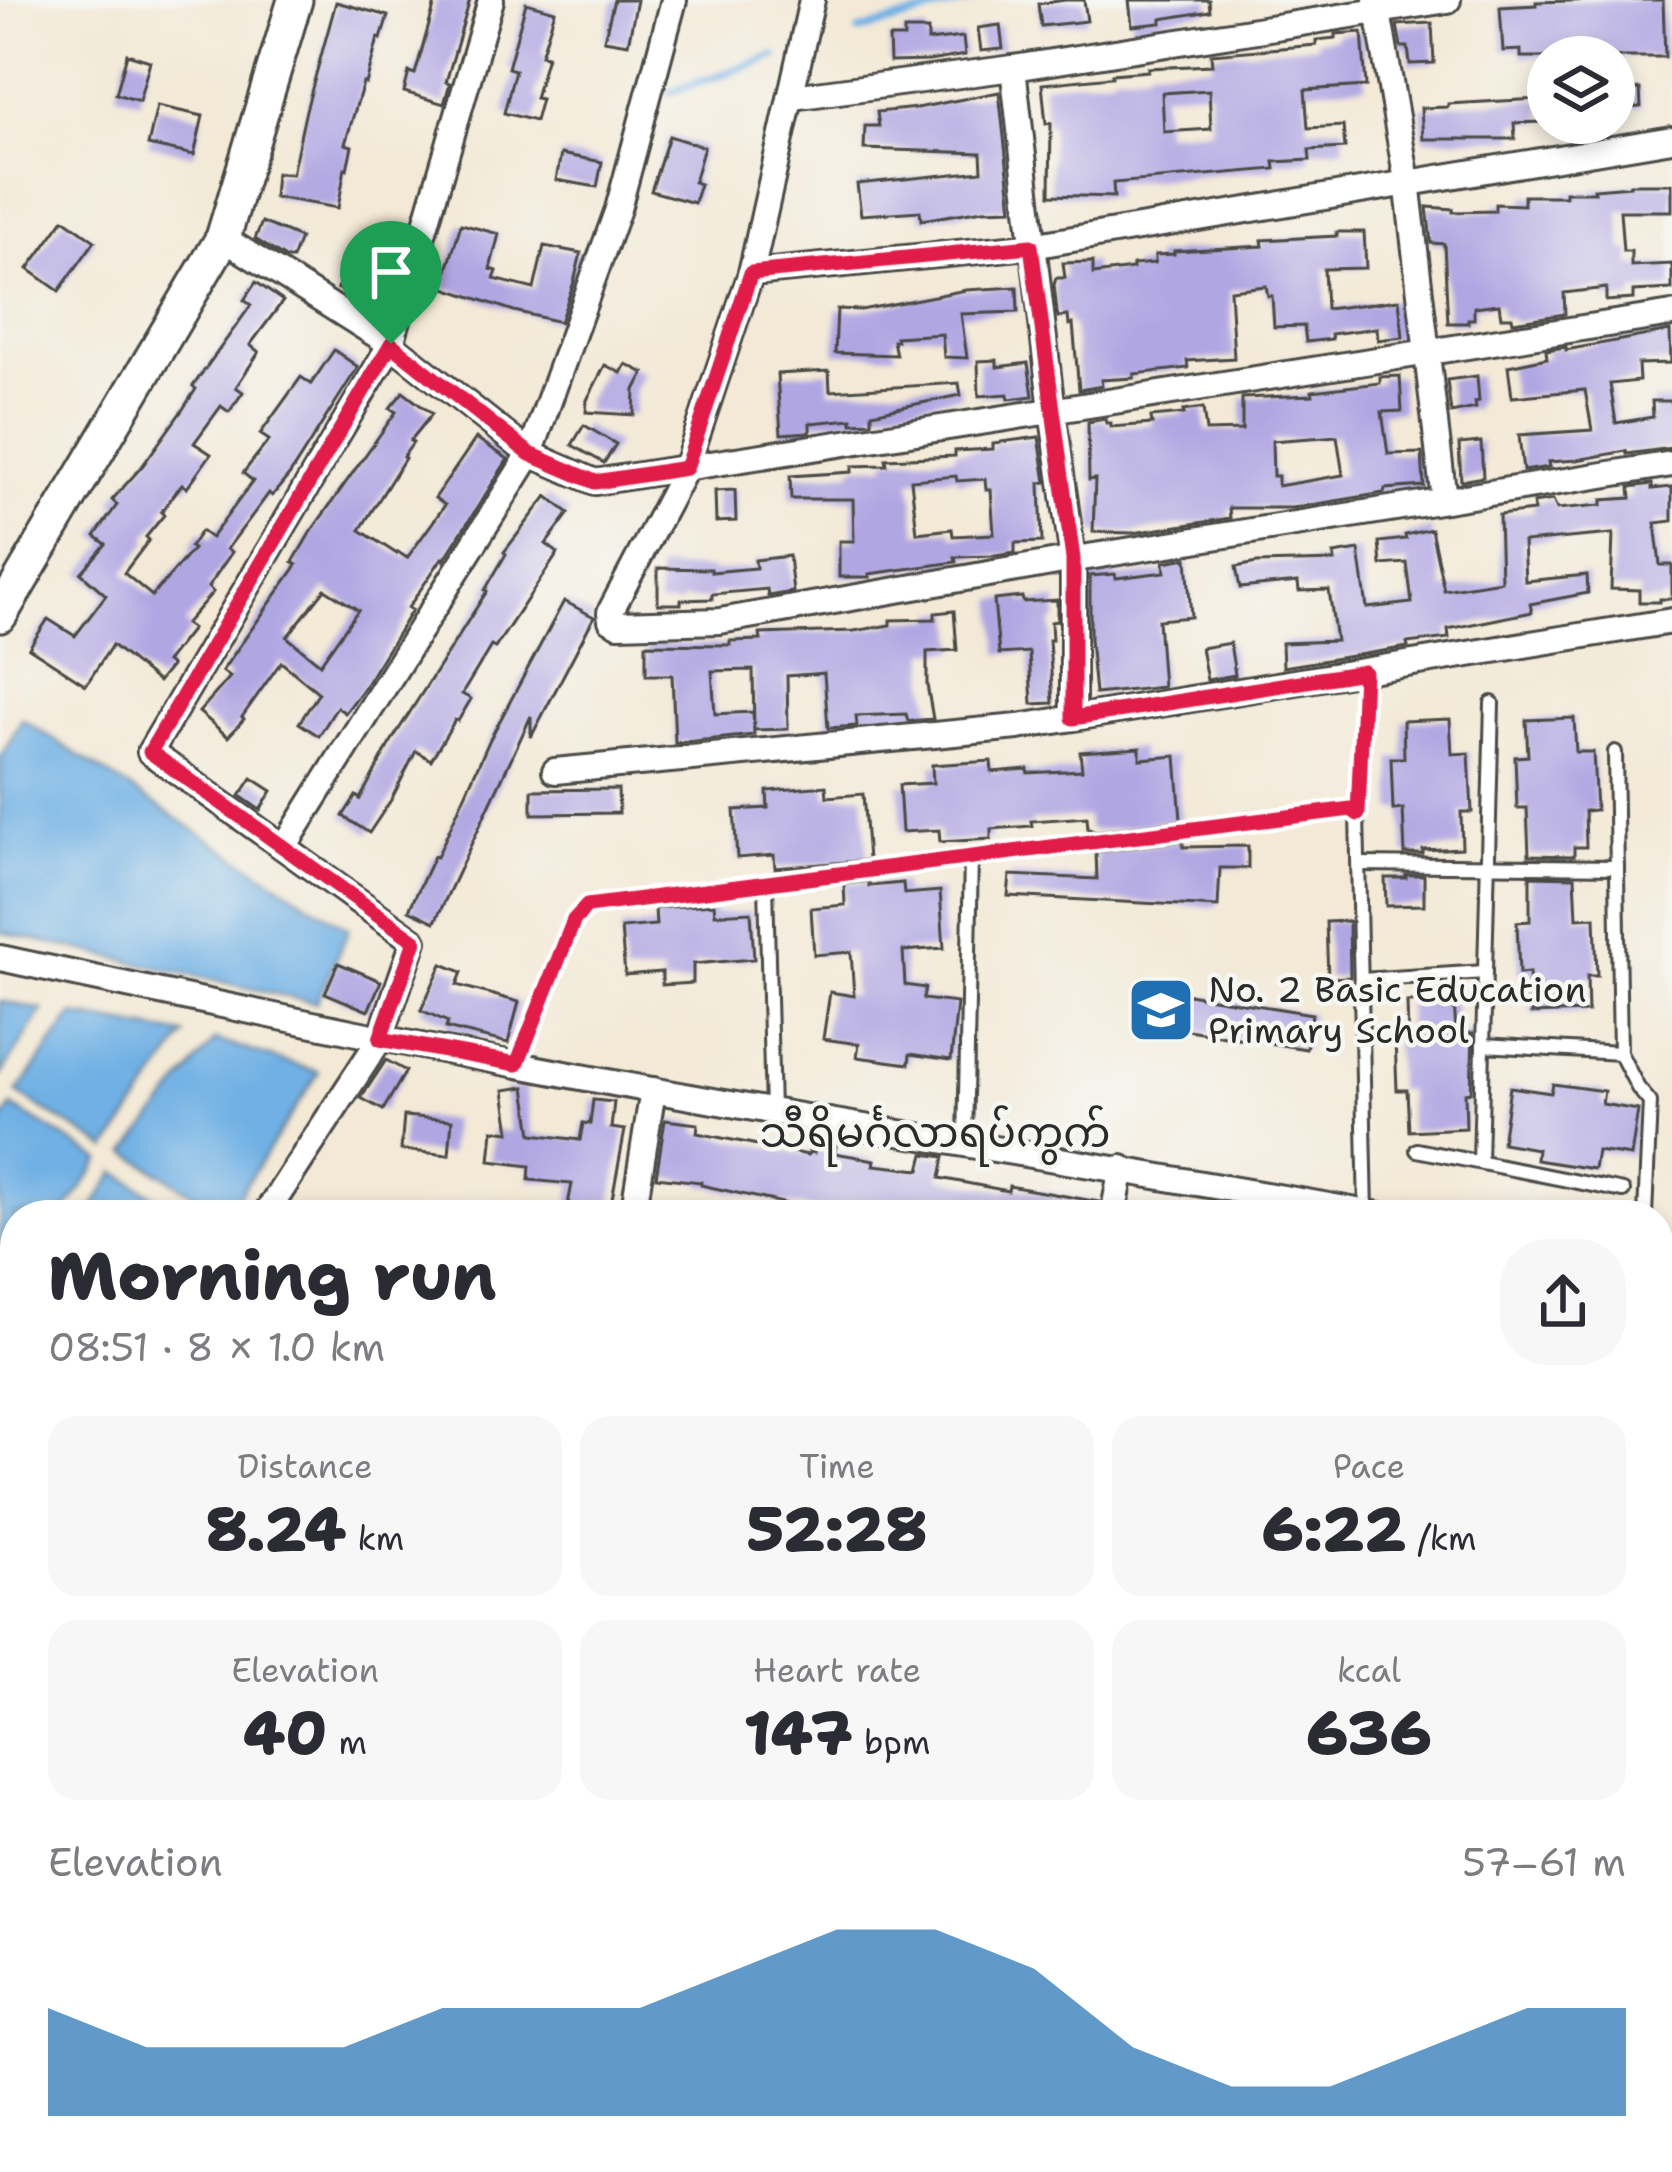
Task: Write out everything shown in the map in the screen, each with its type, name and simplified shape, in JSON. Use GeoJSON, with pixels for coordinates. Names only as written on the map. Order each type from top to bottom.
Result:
{"type":"FeatureCollection","features":[{"type":"Feature","properties":{"kind":"main road"},"geometry":{"type":"LineString","coordinates":[[0,615],[223,238],[295,0]]}},
{"type":"Feature","properties":{"kind":"street"},"geometry":{"type":"LineString","coordinates":[[275,1200],[380,1039],[415,941],[150,752],[391,344],[491,0]]}},
{"type":"Feature","properties":{"kind":"street"},"geometry":{"type":"LineString","coordinates":[[284,847],[530,454],[618,209],[674,0]]}},
{"type":"Feature","properties":{"kind":"street"},"geometry":{"type":"LineString","coordinates":[[812,0],[751,273],[686,468],[610,612],[610,620],[617,624],[720,621],[1073,559],[1672,464]]}},
{"type":"Feature","properties":{"kind":"street"},"geometry":{"type":"LineString","coordinates":[[793,97],[1013,68],[1377,6],[1448,0]]}},
{"type":"Feature","properties":{"kind":"street"},"geometry":{"type":"LineString","coordinates":[[1377,6],[1407,181],[1444,500]]}},
{"type":"Feature","properties":{"kind":"street"},"geometry":{"type":"LineString","coordinates":[[1013,68],[1031,246],[1073,559],[1073,718]]}},
{"type":"Feature","properties":{"kind":"street"},"geometry":{"type":"LineString","coordinates":[[751,273],[1031,246],[1672,139]]}},
{"type":"Feature","properties":{"kind":"street"},"geometry":{"type":"LineString","coordinates":[[223,238],[391,344],[530,454],[595,482],[1672,314]]}},
{"type":"Feature","properties":{"kind":"street"},"geometry":{"type":"LineString","coordinates":[[555,771],[1018,728],[1672,621]]}},
{"type":"Feature","properties":{"kind":"street"},"geometry":{"type":"LineString","coordinates":[[0,958],[380,1039],[652,1090],[1297,1200]]}},
{"type":"Feature","properties":{"kind":"street"},"geometry":{"type":"LineString","coordinates":[[635,1200],[652,1090]]}},
{"type":"Feature","properties":{"kind":"street"},"geometry":{"type":"LineString","coordinates":[[1116,1200],[1122,1168]]}},
{"type":"Feature","properties":{"kind":"lane"},"geometry":{"type":"LineString","coordinates":[[1364,672],[1358,814],[1372,1200]]}},
{"type":"Feature","properties":{"kind":"lane"},"geometry":{"type":"LineString","coordinates":[[1480,1162],[1492,703]]}},
{"type":"Feature","properties":{"kind":"lane"},"geometry":{"type":"LineString","coordinates":[[1615,752],[1620,1054],[1650,1102],[1646,1200]]}},
{"type":"Feature","properties":{"kind":"lane"},"geometry":{"type":"LineString","coordinates":[[517,1064],[574,920],[587,906],[1351,809],[1358,814]]}},
{"type":"Feature","properties":{"kind":"lane"},"geometry":{"type":"LineString","coordinates":[[965,1142],[971,858]]}},
{"type":"Feature","properties":{"kind":"lane"},"geometry":{"type":"LineString","coordinates":[[1359,864],[1617,867]]}},
{"type":"Feature","properties":{"kind":"lane"},"geometry":{"type":"LineString","coordinates":[[766,885],[772,1110]]}},
{"type":"Feature","properties":{"kind":"lane"},"geometry":{"type":"LineString","coordinates":[[1361,980],[1485,972]]}},
{"type":"Feature","properties":{"kind":"lane"},"geometry":{"type":"LineString","coordinates":[[1483,1045],[1620,1054]]}},
{"type":"Feature","properties":{"kind":"lane"},"geometry":{"type":"LineString","coordinates":[[1417,1150],[1623,1191]]}},
{"type":"Feature","properties":{"kind":"water"},"geometry":{"type":"Polygon","coordinates":[[[22,719],[349,929],[316,1003],[0,932],[0,759],[22,719]]]}},
{"type":"Feature","properties":{"kind":"water"},"geometry":{"type":"Polygon","coordinates":[[[0,1001],[43,1010],[0,1077],[0,1001]]]}},
{"type":"Feature","properties":{"kind":"water"},"geometry":{"type":"Polygon","coordinates":[[[73,1015],[185,1035],[108,1149],[17,1093],[73,1015]]]}},
{"type":"Feature","properties":{"kind":"water"},"geometry":{"type":"Polygon","coordinates":[[[215,1040],[319,1072],[236,1200],[202,1200],[127,1152],[215,1040]]]}},
{"type":"Feature","properties":{"kind":"water"},"geometry":{"type":"Polygon","coordinates":[[[12,1106],[101,1160],[73,1200],[0,1200],[0,1124],[12,1106]]]}},
{"type":"Feature","properties":{"kind":"water"},"geometry":{"type":"Polygon","coordinates":[[[116,1172],[160,1200],[98,1200],[116,1172]]]}},
{"type":"Feature","properties":{"kind":"building"},"geometry":{"type":"Polygon","coordinates":[[[436,0],[470,0],[444,104],[404,92],[409,72],[415,74],[436,0]]]}},
{"type":"Feature","properties":{"kind":"building"},"geometry":{"type":"Polygon","coordinates":[[[614,0],[637,0],[628,44],[604,40],[614,0]]]}},
{"type":"Feature","properties":{"kind":"building"},"geometry":{"type":"Polygon","coordinates":[[[1084,0],[1087,21],[1041,26],[1038,4],[1084,0]]]}},
{"type":"Feature","properties":{"kind":"building"},"geometry":{"type":"Polygon","coordinates":[[[1129,0],[1209,0],[1210,11],[1132,26],[1129,0]]]}},
{"type":"Feature","properties":{"kind":"building"},"geometry":{"type":"Polygon","coordinates":[[[1663,0],[1665,57],[1635,57],[1635,36],[1527,36],[1527,57],[1521,57],[1521,50],[1503,51],[1500,7],[1663,0]]]}},
{"type":"Feature","properties":{"kind":"building"},"geometry":{"type":"Polygon","coordinates":[[[336,2],[388,16],[345,144],[352,146],[338,208],[274,197],[276,173],[292,174],[336,2]]]}},
{"type":"Feature","properties":{"kind":"building"},"geometry":{"type":"Polygon","coordinates":[[[526,3],[555,11],[541,55],[547,56],[535,98],[541,99],[535,121],[504,113],[515,70],[508,68],[526,3]]]}},
{"type":"Feature","properties":{"kind":"building"},"geometry":{"type":"Polygon","coordinates":[[[1432,23],[1434,63],[1410,64],[1397,25],[1432,23]]]}},
{"type":"Feature","properties":{"kind":"building"},"geometry":{"type":"Polygon","coordinates":[[[1000,25],[1003,49],[981,51],[978,28],[1000,25]]]}},
{"type":"Feature","properties":{"kind":"building"},"geometry":{"type":"Polygon","coordinates":[[[904,30],[928,30],[928,41],[963,37],[965,55],[890,62],[889,38],[904,38],[904,30]]]}},
{"type":"Feature","properties":{"kind":"building"},"geometry":{"type":"Polygon","coordinates":[[[1362,32],[1366,86],[1305,90],[1308,128],[1343,126],[1345,148],[1309,150],[1310,160],[1274,162],[1275,169],[1113,183],[1114,197],[1050,195],[1051,123],[1046,124],[1042,84],[1148,68],[1212,65],[1211,54],[1316,45],[1316,40],[1336,38],[1336,34],[1362,32]],[[1209,90],[1162,93],[1164,132],[1211,129],[1209,90]]]}},
{"type":"Feature","properties":{"kind":"building"},"geometry":{"type":"Polygon","coordinates":[[[127,54],[150,61],[139,101],[116,94],[127,54]]]}},
{"type":"Feature","properties":{"kind":"building"},"geometry":{"type":"Polygon","coordinates":[[[1635,89],[1640,89],[1641,107],[1635,108],[1635,89]]]}},
{"type":"Feature","properties":{"kind":"building"},"geometry":{"type":"Polygon","coordinates":[[[999,92],[1012,209],[921,220],[920,211],[861,215],[857,184],[982,171],[981,153],[864,149],[865,126],[879,126],[877,112],[999,92]]]}},
{"type":"Feature","properties":{"kind":"building"},"geometry":{"type":"Polygon","coordinates":[[[1527,100],[1527,123],[1514,123],[1515,139],[1423,139],[1421,108],[1527,100]]]}},
{"type":"Feature","properties":{"kind":"building"},"geometry":{"type":"Polygon","coordinates":[[[157,106],[203,116],[194,155],[148,145],[157,106]]]}},
{"type":"Feature","properties":{"kind":"building"},"geometry":{"type":"Polygon","coordinates":[[[669,136],[704,147],[694,182],[700,184],[694,203],[651,191],[669,136]]]}},
{"type":"Feature","properties":{"kind":"building"},"geometry":{"type":"Polygon","coordinates":[[[561,154],[602,162],[597,187],[556,180],[561,154]]]}},
{"type":"Feature","properties":{"kind":"building"},"geometry":{"type":"Polygon","coordinates":[[[1630,184],[1672,184],[1672,211],[1620,211],[1623,251],[1631,251],[1631,266],[1672,264],[1672,289],[1633,291],[1633,299],[1606,301],[1606,288],[1564,293],[1565,314],[1513,322],[1512,317],[1501,317],[1499,304],[1474,307],[1474,319],[1468,323],[1448,323],[1444,244],[1431,243],[1427,207],[1495,211],[1495,204],[1524,205],[1524,196],[1565,196],[1565,192],[1595,192],[1630,184]]]}},
{"type":"Feature","properties":{"kind":"building"},"geometry":{"type":"Polygon","coordinates":[[[64,219],[95,241],[59,291],[28,269],[64,219]]]}},
{"type":"Feature","properties":{"kind":"building"},"geometry":{"type":"Polygon","coordinates":[[[262,222],[300,238],[292,259],[255,239],[262,222]]]}},
{"type":"Feature","properties":{"kind":"building"},"geometry":{"type":"Polygon","coordinates":[[[461,224],[499,234],[490,269],[497,271],[494,279],[534,289],[544,246],[581,253],[560,322],[442,287],[461,224]]]}},
{"type":"Feature","properties":{"kind":"building"},"geometry":{"type":"Polygon","coordinates":[[[1337,232],[1364,232],[1366,268],[1324,269],[1326,309],[1399,300],[1403,337],[1378,340],[1377,328],[1306,342],[1304,326],[1274,327],[1272,296],[1266,286],[1230,290],[1234,358],[1187,361],[1188,368],[1101,380],[1102,386],[1079,390],[1073,324],[1057,312],[1054,285],[1056,278],[1065,278],[1063,263],[1093,262],[1093,274],[1155,263],[1155,255],[1174,251],[1263,246],[1262,240],[1337,236],[1337,232]]]}},
{"type":"Feature","properties":{"kind":"building"},"geometry":{"type":"Polygon","coordinates":[[[367,246],[398,259],[381,315],[337,288],[349,265],[357,269],[367,246]]]}},
{"type":"Feature","properties":{"kind":"building"},"geometry":{"type":"Polygon","coordinates":[[[256,282],[283,301],[250,345],[259,352],[236,387],[243,392],[229,412],[221,406],[194,443],[211,454],[187,488],[182,484],[161,512],[164,515],[146,537],[149,540],[124,573],[152,596],[193,549],[201,531],[211,538],[253,481],[243,473],[269,440],[260,434],[301,377],[311,384],[334,350],[358,367],[290,474],[272,496],[269,493],[227,549],[232,552],[208,587],[213,592],[185,624],[192,629],[166,662],[171,666],[158,682],[112,645],[86,685],[29,648],[48,619],[75,636],[106,595],[81,573],[106,544],[95,536],[117,505],[112,500],[183,409],[196,389],[193,386],[251,305],[244,300],[256,282]]]}},
{"type":"Feature","properties":{"kind":"building"},"geometry":{"type":"Polygon","coordinates":[[[1017,287],[1018,312],[961,314],[967,358],[944,357],[942,334],[896,337],[896,355],[835,353],[837,309],[861,310],[966,290],[1017,287]]]}},
{"type":"Feature","properties":{"kind":"building"},"geometry":{"type":"Polygon","coordinates":[[[1670,331],[1671,363],[1638,364],[1639,381],[1610,384],[1616,423],[1653,417],[1652,401],[1672,401],[1672,448],[1548,462],[1549,467],[1523,471],[1519,435],[1592,430],[1585,390],[1512,397],[1508,366],[1547,358],[1546,350],[1670,331]]]}},
{"type":"Feature","properties":{"kind":"building"},"geometry":{"type":"Polygon","coordinates":[[[997,360],[997,367],[1028,363],[1033,396],[979,396],[978,361],[997,360]]]}},
{"type":"Feature","properties":{"kind":"building"},"geometry":{"type":"Polygon","coordinates":[[[626,364],[644,373],[635,390],[634,415],[586,412],[605,365],[621,373],[626,364]]]}},
{"type":"Feature","properties":{"kind":"building"},"geometry":{"type":"Polygon","coordinates":[[[829,371],[830,391],[959,383],[961,395],[872,413],[872,422],[810,423],[810,432],[781,434],[777,374],[829,371]]]}},
{"type":"Feature","properties":{"kind":"building"},"geometry":{"type":"Polygon","coordinates":[[[1400,376],[1402,411],[1382,412],[1388,454],[1422,453],[1424,486],[1292,508],[1229,508],[1230,518],[1133,533],[1093,532],[1095,479],[1089,480],[1088,422],[1105,419],[1111,427],[1152,424],[1151,417],[1203,408],[1206,431],[1242,430],[1242,398],[1313,395],[1312,391],[1380,383],[1380,377],[1400,376]],[[1337,436],[1272,441],[1273,476],[1278,476],[1278,486],[1343,475],[1337,436]]]}},
{"type":"Feature","properties":{"kind":"building"},"geometry":{"type":"Polygon","coordinates":[[[1477,376],[1476,408],[1451,413],[1447,380],[1477,376]]]}},
{"type":"Feature","properties":{"kind":"building"},"geometry":{"type":"Polygon","coordinates":[[[403,392],[432,414],[410,441],[405,458],[360,530],[397,554],[407,558],[445,505],[435,498],[476,438],[508,459],[408,608],[412,610],[345,713],[337,707],[319,736],[299,723],[319,693],[281,662],[228,737],[199,712],[230,677],[222,671],[297,565],[293,562],[310,533],[396,412],[390,408],[403,392]],[[325,589],[287,637],[320,664],[358,610],[325,589]]]}},
{"type":"Feature","properties":{"kind":"building"},"geometry":{"type":"Polygon","coordinates":[[[584,425],[616,444],[604,463],[572,445],[584,425]]]}},
{"type":"Feature","properties":{"kind":"building"},"geometry":{"type":"Polygon","coordinates":[[[1039,437],[1046,482],[1040,483],[1042,542],[1015,543],[1015,553],[955,557],[956,562],[870,577],[839,577],[839,541],[854,541],[853,499],[791,499],[790,476],[852,472],[852,466],[887,465],[886,459],[955,456],[955,451],[993,449],[993,443],[1039,437]],[[956,476],[911,480],[917,533],[952,529],[953,536],[994,534],[991,490],[986,490],[985,479],[957,481],[956,476]]]}},
{"type":"Feature","properties":{"kind":"building"},"geometry":{"type":"Polygon","coordinates":[[[1481,442],[1483,477],[1461,481],[1459,444],[1481,442]]]}},
{"type":"Feature","properties":{"kind":"building"},"geometry":{"type":"Polygon","coordinates":[[[1652,484],[1652,489],[1672,487],[1672,521],[1655,523],[1660,565],[1672,565],[1672,599],[1639,602],[1639,590],[1611,589],[1613,534],[1523,542],[1525,581],[1587,575],[1588,593],[1530,604],[1532,612],[1448,629],[1449,638],[1283,667],[1282,643],[1336,641],[1329,590],[1299,591],[1298,582],[1240,588],[1236,567],[1335,561],[1334,554],[1359,550],[1367,608],[1412,603],[1407,563],[1381,565],[1379,542],[1406,539],[1405,535],[1431,529],[1444,590],[1501,581],[1499,515],[1534,511],[1533,503],[1553,500],[1557,509],[1602,505],[1602,500],[1631,498],[1630,487],[1652,484]]]}},
{"type":"Feature","properties":{"kind":"building"},"geometry":{"type":"Polygon","coordinates":[[[735,490],[736,521],[716,522],[715,491],[735,490]]]}},
{"type":"Feature","properties":{"kind":"building"},"geometry":{"type":"Polygon","coordinates":[[[547,496],[569,513],[546,544],[558,553],[462,694],[471,699],[458,721],[431,760],[416,751],[369,833],[343,816],[356,796],[360,799],[487,591],[504,552],[547,496]]]}},
{"type":"Feature","properties":{"kind":"building"},"geometry":{"type":"Polygon","coordinates":[[[789,556],[793,592],[768,596],[767,589],[658,604],[658,568],[711,572],[756,568],[755,560],[789,556]]]}},
{"type":"Feature","properties":{"kind":"building"},"geometry":{"type":"Polygon","coordinates":[[[1187,558],[1191,617],[1158,620],[1163,687],[1095,694],[1090,576],[1165,572],[1164,562],[1187,558]]]}},
{"type":"Feature","properties":{"kind":"building"},"geometry":{"type":"Polygon","coordinates":[[[1022,597],[1023,602],[1057,600],[1057,621],[1051,622],[1049,640],[1053,703],[1032,704],[1029,652],[999,654],[994,600],[1022,597]]]}},
{"type":"Feature","properties":{"kind":"building"},"geometry":{"type":"Polygon","coordinates":[[[564,601],[594,617],[531,737],[531,716],[435,922],[409,910],[490,739],[564,601]]]}},
{"type":"Feature","properties":{"kind":"building"},"geometry":{"type":"Polygon","coordinates":[[[954,611],[957,650],[927,652],[933,719],[908,721],[906,714],[856,716],[857,726],[828,728],[824,673],[787,676],[788,729],[754,730],[753,670],[712,671],[715,714],[753,712],[754,735],[675,743],[672,675],[646,675],[646,644],[730,645],[730,641],[761,640],[760,634],[854,631],[890,625],[890,620],[935,619],[935,613],[954,611]]]}},
{"type":"Feature","properties":{"kind":"building"},"geometry":{"type":"Polygon","coordinates":[[[1230,643],[1235,675],[1207,680],[1201,648],[1230,643]]]}},
{"type":"Feature","properties":{"kind":"building"},"geometry":{"type":"Polygon","coordinates":[[[1574,718],[1576,752],[1593,752],[1596,810],[1585,811],[1586,847],[1574,847],[1574,856],[1529,855],[1527,808],[1517,808],[1515,757],[1528,756],[1526,720],[1574,718]]]}},
{"type":"Feature","properties":{"kind":"building"},"geometry":{"type":"Polygon","coordinates":[[[1450,719],[1452,754],[1469,753],[1472,812],[1461,812],[1462,848],[1405,854],[1403,809],[1393,810],[1391,758],[1404,758],[1403,721],[1450,719]]]}},
{"type":"Feature","properties":{"kind":"building"},"geometry":{"type":"Polygon","coordinates":[[[1140,748],[1140,759],[1176,756],[1181,820],[1096,831],[1088,829],[1087,817],[1031,821],[1032,826],[991,829],[991,839],[940,842],[939,830],[902,832],[899,785],[933,783],[932,765],[991,761],[992,772],[1082,770],[1080,752],[1140,748]]]}},
{"type":"Feature","properties":{"kind":"building"},"geometry":{"type":"Polygon","coordinates":[[[252,778],[272,791],[260,810],[240,796],[252,778]]]}},
{"type":"Feature","properties":{"kind":"building"},"geometry":{"type":"Polygon","coordinates":[[[826,786],[827,797],[863,794],[868,860],[775,868],[774,855],[737,858],[734,810],[768,808],[767,791],[826,786]]]}},
{"type":"Feature","properties":{"kind":"building"},"geometry":{"type":"Polygon","coordinates":[[[618,789],[619,813],[532,814],[532,790],[618,789]]]}},
{"type":"Feature","properties":{"kind":"building"},"geometry":{"type":"Polygon","coordinates":[[[1183,841],[1183,847],[1248,846],[1248,868],[1220,868],[1218,907],[1008,896],[1010,875],[1097,879],[1096,852],[1183,841]]]}},
{"type":"Feature","properties":{"kind":"building"},"geometry":{"type":"Polygon","coordinates":[[[1424,875],[1424,905],[1386,906],[1385,878],[1424,875]]]}},
{"type":"Feature","properties":{"kind":"building"},"geometry":{"type":"Polygon","coordinates":[[[1530,876],[1575,877],[1577,918],[1595,917],[1597,976],[1587,976],[1588,1012],[1531,1014],[1529,973],[1519,974],[1517,922],[1530,921],[1530,876]]]}},
{"type":"Feature","properties":{"kind":"building"},"geometry":{"type":"Polygon","coordinates":[[[869,881],[869,886],[903,883],[904,894],[940,891],[944,948],[903,951],[905,985],[925,988],[923,999],[957,1003],[951,1060],[910,1054],[909,1064],[857,1057],[859,1044],[823,1039],[830,992],[854,996],[851,952],[814,955],[811,908],[845,905],[844,884],[869,881]]]}},
{"type":"Feature","properties":{"kind":"building"},"geometry":{"type":"Polygon","coordinates":[[[714,904],[715,914],[751,912],[754,959],[693,964],[693,983],[662,985],[662,972],[625,975],[621,928],[656,925],[655,908],[714,904]]]}},
{"type":"Feature","properties":{"kind":"building"},"geometry":{"type":"Polygon","coordinates":[[[1349,921],[1350,977],[1328,978],[1326,922],[1349,921]]]}},
{"type":"Feature","properties":{"kind":"building"},"geometry":{"type":"Polygon","coordinates":[[[338,963],[381,981],[368,1011],[325,993],[338,963]]]}},
{"type":"Feature","properties":{"kind":"building"},"geometry":{"type":"Polygon","coordinates":[[[442,964],[462,972],[457,985],[519,1002],[508,1043],[446,1028],[448,1022],[421,1010],[442,964]]]}},
{"type":"Feature","properties":{"kind":"building"},"geometry":{"type":"Polygon","coordinates":[[[1157,989],[1312,1014],[1306,1049],[1151,1024],[1157,989]]]}},
{"type":"Feature","properties":{"kind":"building"},"geometry":{"type":"Polygon","coordinates":[[[1454,1000],[1456,1034],[1473,1033],[1466,1128],[1409,1131],[1407,1090],[1397,1090],[1395,1039],[1408,1038],[1407,1002],[1454,1000]]]}},
{"type":"Feature","properties":{"kind":"building"},"geometry":{"type":"Polygon","coordinates":[[[386,1060],[406,1071],[383,1110],[361,1098],[386,1060]]]}},
{"type":"Feature","properties":{"kind":"building"},"geometry":{"type":"Polygon","coordinates":[[[1553,1084],[1604,1091],[1602,1104],[1638,1110],[1631,1156],[1597,1151],[1594,1169],[1536,1160],[1537,1149],[1502,1143],[1510,1087],[1551,1093],[1553,1084]]]}},
{"type":"Feature","properties":{"kind":"building"},"geometry":{"type":"Polygon","coordinates":[[[525,1087],[532,1134],[580,1140],[583,1123],[590,1124],[593,1100],[614,1102],[611,1128],[625,1130],[612,1200],[569,1200],[572,1184],[529,1180],[530,1166],[490,1161],[493,1130],[510,1132],[504,1090],[525,1087]]]}},
{"type":"Feature","properties":{"kind":"building"},"geometry":{"type":"Polygon","coordinates":[[[404,1116],[452,1120],[449,1155],[401,1150],[404,1116]]]}},
{"type":"Feature","properties":{"kind":"building"},"geometry":{"type":"Polygon","coordinates":[[[665,1120],[698,1124],[697,1133],[808,1155],[814,1153],[815,1136],[837,1139],[835,1153],[875,1160],[874,1165],[920,1170],[924,1154],[944,1157],[940,1178],[1088,1200],[769,1200],[701,1182],[656,1177],[665,1120]]]}},
{"type":"Feature","properties":{"kind":"waterway"},"geometry":{"type":"LineString","coordinates":[[859,31],[973,0]]}},
{"type":"Feature","properties":{"kind":"waterway"},"geometry":{"type":"LineString","coordinates":[[670,92],[775,56]]}},
{"type":"Feature","properties":{"kind":"place","name":"No. 2 Basic Education Primary School"},"geometry":{"type":"Point","coordinates":[1161,1010]}},
{"type":"Feature","properties":{"kind":"district","name":"သီရိမင်္ဂလာရပ်ကွက်"},"geometry":{"type":"Point","coordinates":[935,1132]}},
{"type":"Feature","properties":{"kind":"route"},"geometry":{"type":"LineString","coordinates":[[1031,246],[1073,559],[1073,718],[1364,672],[1358,814],[1351,809],[587,906],[574,920],[517,1064],[380,1039],[415,941],[150,752],[391,344],[530,454],[595,482],[686,468],[751,273],[1031,246]]}}]}
